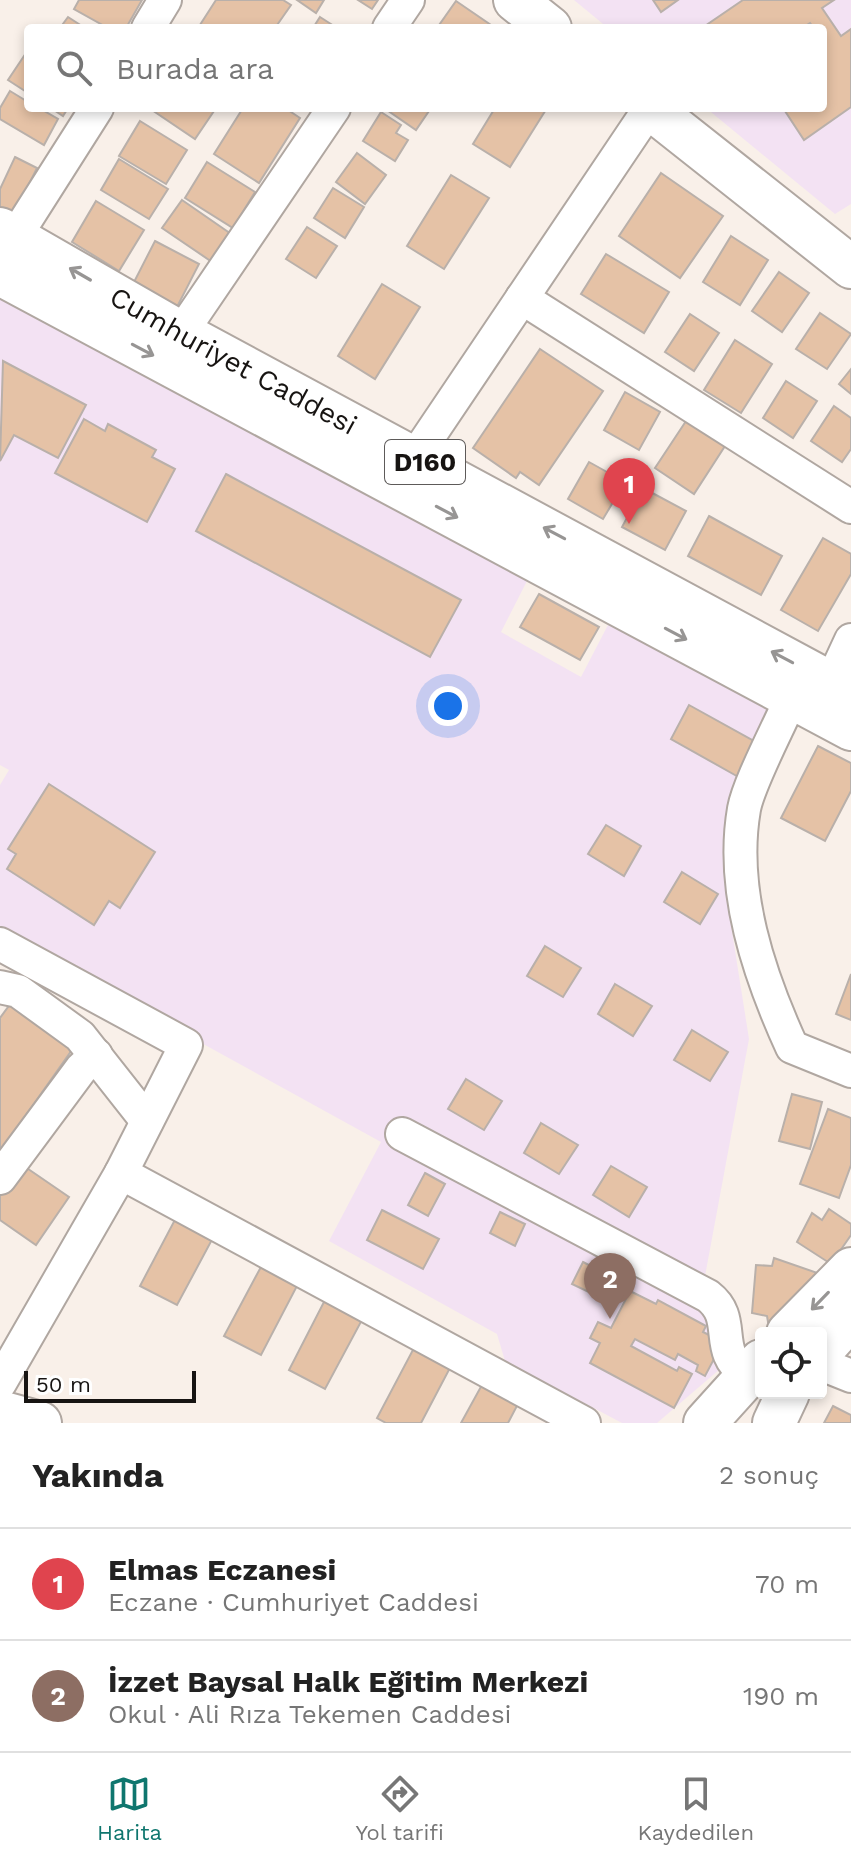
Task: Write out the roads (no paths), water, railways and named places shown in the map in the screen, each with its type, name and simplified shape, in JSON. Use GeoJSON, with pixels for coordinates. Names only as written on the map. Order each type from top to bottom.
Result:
{"type":"FeatureCollection","features":[{"type":"Feature","properties":{"kind":"main road"},"geometry":{"type":"LineString","coordinates":[[515,0],[545,24]]}},
{"type":"Feature","properties":{"kind":"main road"},"geometry":{"type":"LineString","coordinates":[[655,112],[851,267]]}},
{"type":"Feature","properties":{"kind":"main road","name":"Cumhuriyet Caddesi"},"geometry":{"type":"LineString","coordinates":[[5,246],[181,333],[841,688]]}},
{"type":"Feature","properties":{"kind":"main road","name":"Cumhuriyet Caddesi"},"geometry":{"type":"LineString","coordinates":[[5,246],[851,729]]}},
{"type":"Feature","properties":{"kind":"main road"},"geometry":{"type":"LineString","coordinates":[[794,1327],[851,1269]]}},
{"type":"Feature","properties":{"kind":"main road"},"geometry":{"type":"LineString","coordinates":[[827,1344],[851,1318]]}},
{"type":"Feature","properties":{"kind":"main road"},"geometry":{"type":"LineString","coordinates":[[705,1423],[754,1368]]}},
{"type":"Feature","properties":{"kind":"main road"},"geometry":{"type":"LineString","coordinates":[[774,1423],[785,1399]]}},
{"type":"Feature","properties":{"kind":"main road"},"geometry":{"type":"LineString","coordinates":[[0,1412],[40,1423]]}},
{"type":"Feature","properties":{"kind":"street"},"geometry":{"type":"LineString","coordinates":[[150,24],[165,0]]}},
{"type":"Feature","properties":{"kind":"street"},"geometry":{"type":"LineString","coordinates":[[392,24],[408,0]]}},
{"type":"Feature","properties":{"kind":"street"},"geometry":{"type":"LineString","coordinates":[[5,246],[94,112]]}},
{"type":"Feature","properties":{"kind":"street"},"geometry":{"type":"LineString","coordinates":[[181,333],[331,112]]}},
{"type":"Feature","properties":{"kind":"street"},"geometry":{"type":"LineString","coordinates":[[415,457],[647,112]]}},
{"type":"Feature","properties":{"kind":"street"},"geometry":{"type":"LineString","coordinates":[[522,298],[851,507]]}},
{"type":"Feature","properties":{"kind":"street"},"geometry":{"type":"LineString","coordinates":[[841,688],[851,640]]}},
{"type":"Feature","properties":{"kind":"street"},"geometry":{"type":"LineString","coordinates":[[792,696],[744,808],[741,876],[762,981],[792,1047],[851,1071]]}},
{"type":"Feature","properties":{"kind":"street"},"geometry":{"type":"LineString","coordinates":[[0,944],[186,1045],[121,1173],[0,1383]]}},
{"type":"Feature","properties":{"kind":"street"},"geometry":{"type":"LineString","coordinates":[[0,987],[18,991],[80,1036],[147,1121]]}},
{"type":"Feature","properties":{"kind":"street"},"geometry":{"type":"LineString","coordinates":[[0,1178],[81,1069],[96,1055]]}},
{"type":"Feature","properties":{"kind":"street"},"geometry":{"type":"LineString","coordinates":[[402,1134],[708,1296],[724,1316],[725,1347],[730,1361],[754,1368]]}},
{"type":"Feature","properties":{"kind":"street"},"geometry":{"type":"LineString","coordinates":[[121,1173],[584,1423]]}},
{"type":"Feature","properties":{"kind":"street"},"geometry":{"type":"LineString","coordinates":[[827,1366],[851,1376]]}},
{"type":"Feature","properties":{"kind":"place","name":"Elmas Eczanesi"},"geometry":{"type":"Point","coordinates":[629,524]}},
{"type":"Feature","properties":{"kind":"place","name":"İzzet Baysal Halk Eğitim Merkezi"},"geometry":{"type":"Point","coordinates":[610,1319]}}]}
